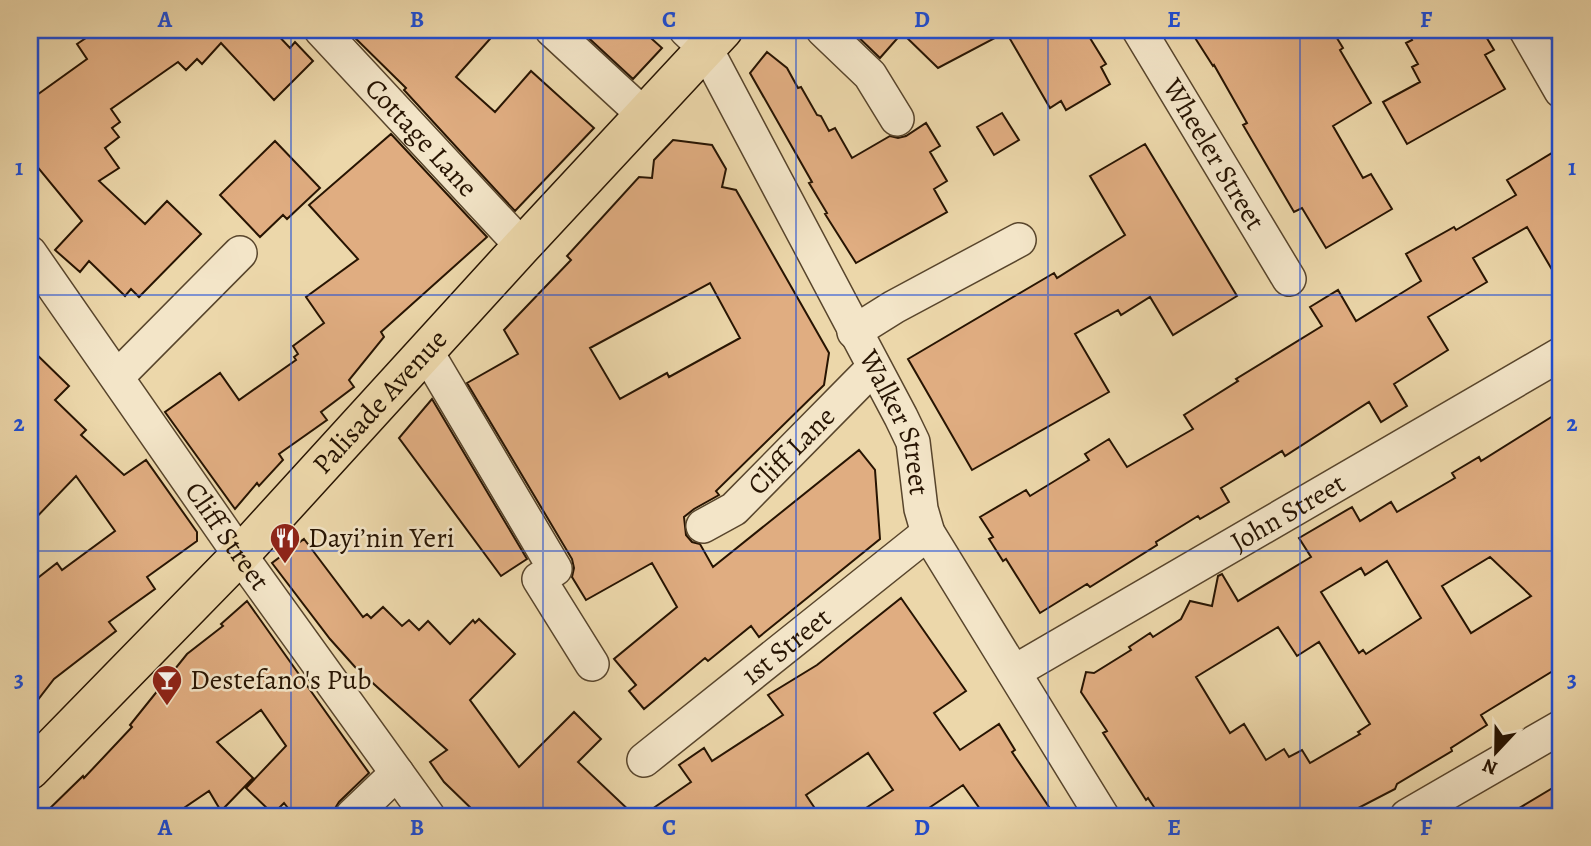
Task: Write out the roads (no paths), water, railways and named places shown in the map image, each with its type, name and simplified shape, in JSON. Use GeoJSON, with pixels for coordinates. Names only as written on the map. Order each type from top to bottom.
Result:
{"type":"FeatureCollection","features":[{"type":"Feature","properties":{"kind":"main road","name":"Palisade Avenue"},"geometry":{"type":"LineString","coordinates":[[30,771],[240,555],[644,116],[705,36]]}},
{"type":"Feature","properties":{"kind":"street","name":"Cottage Lane"},"geometry":{"type":"LineString","coordinates":[[321,30],[522,246]]}},
{"type":"Feature","properties":{"kind":"street"},"geometry":{"type":"LineString","coordinates":[[552,30],[644,116]]}},
{"type":"Feature","properties":{"kind":"street"},"geometry":{"type":"LineString","coordinates":[[823,30],[870,75],[897,119]]}},
{"type":"Feature","properties":{"kind":"street","name":"Wheeler Street"},"geometry":{"type":"LineString","coordinates":[[1139,30],[1289,279]]}},
{"type":"Feature","properties":{"kind":"street"},"geometry":{"type":"LineString","coordinates":[[1526,30],[1561,91]]}},
{"type":"Feature","properties":{"kind":"street","name":"Walker Street"},"geometry":{"type":"LineString","coordinates":[[705,36],[854,332],[913,442],[928,533],[1102,816]]}},
{"type":"Feature","properties":{"kind":"street"},"geometry":{"type":"LineString","coordinates":[[854,332],[894,307],[1019,240]]}},
{"type":"Feature","properties":{"kind":"street","name":"Cliff Street"},"geometry":{"type":"LineString","coordinates":[[30,253],[240,555],[428,816]]}},
{"type":"Feature","properties":{"kind":"street"},"geometry":{"type":"LineString","coordinates":[[117,377],[240,253]]}},
{"type":"Feature","properties":{"kind":"street"},"geometry":{"type":"LineString","coordinates":[[426,351],[555,569],[539,579],[592,664]]}},
{"type":"Feature","properties":{"kind":"street","name":"John Street"},"geometry":{"type":"LineString","coordinates":[[1014,672],[1561,354]]}},
{"type":"Feature","properties":{"kind":"street","name":"Cliff Lane"},"geometry":{"type":"LineString","coordinates":[[703,526],[734,509],[873,368]]}},
{"type":"Feature","properties":{"kind":"street","name":"1st Street"},"geometry":{"type":"LineString","coordinates":[[645,760],[928,533]]}},
{"type":"Feature","properties":{"kind":"street"},"geometry":{"type":"LineString","coordinates":[[1407,816],[1561,727]]}},
{"type":"Feature","properties":{"kind":"street"},"geometry":{"type":"LineString","coordinates":[[352,816],[397,773]]}},
{"type":"Feature","properties":{"kind":"place","name":"Dayi’nin Yeri"},"geometry":{"type":"Point","coordinates":[285,565]}},
{"type":"Feature","properties":{"kind":"place","name":"Destefano's Pub"},"geometry":{"type":"Point","coordinates":[167,707]}}]}
